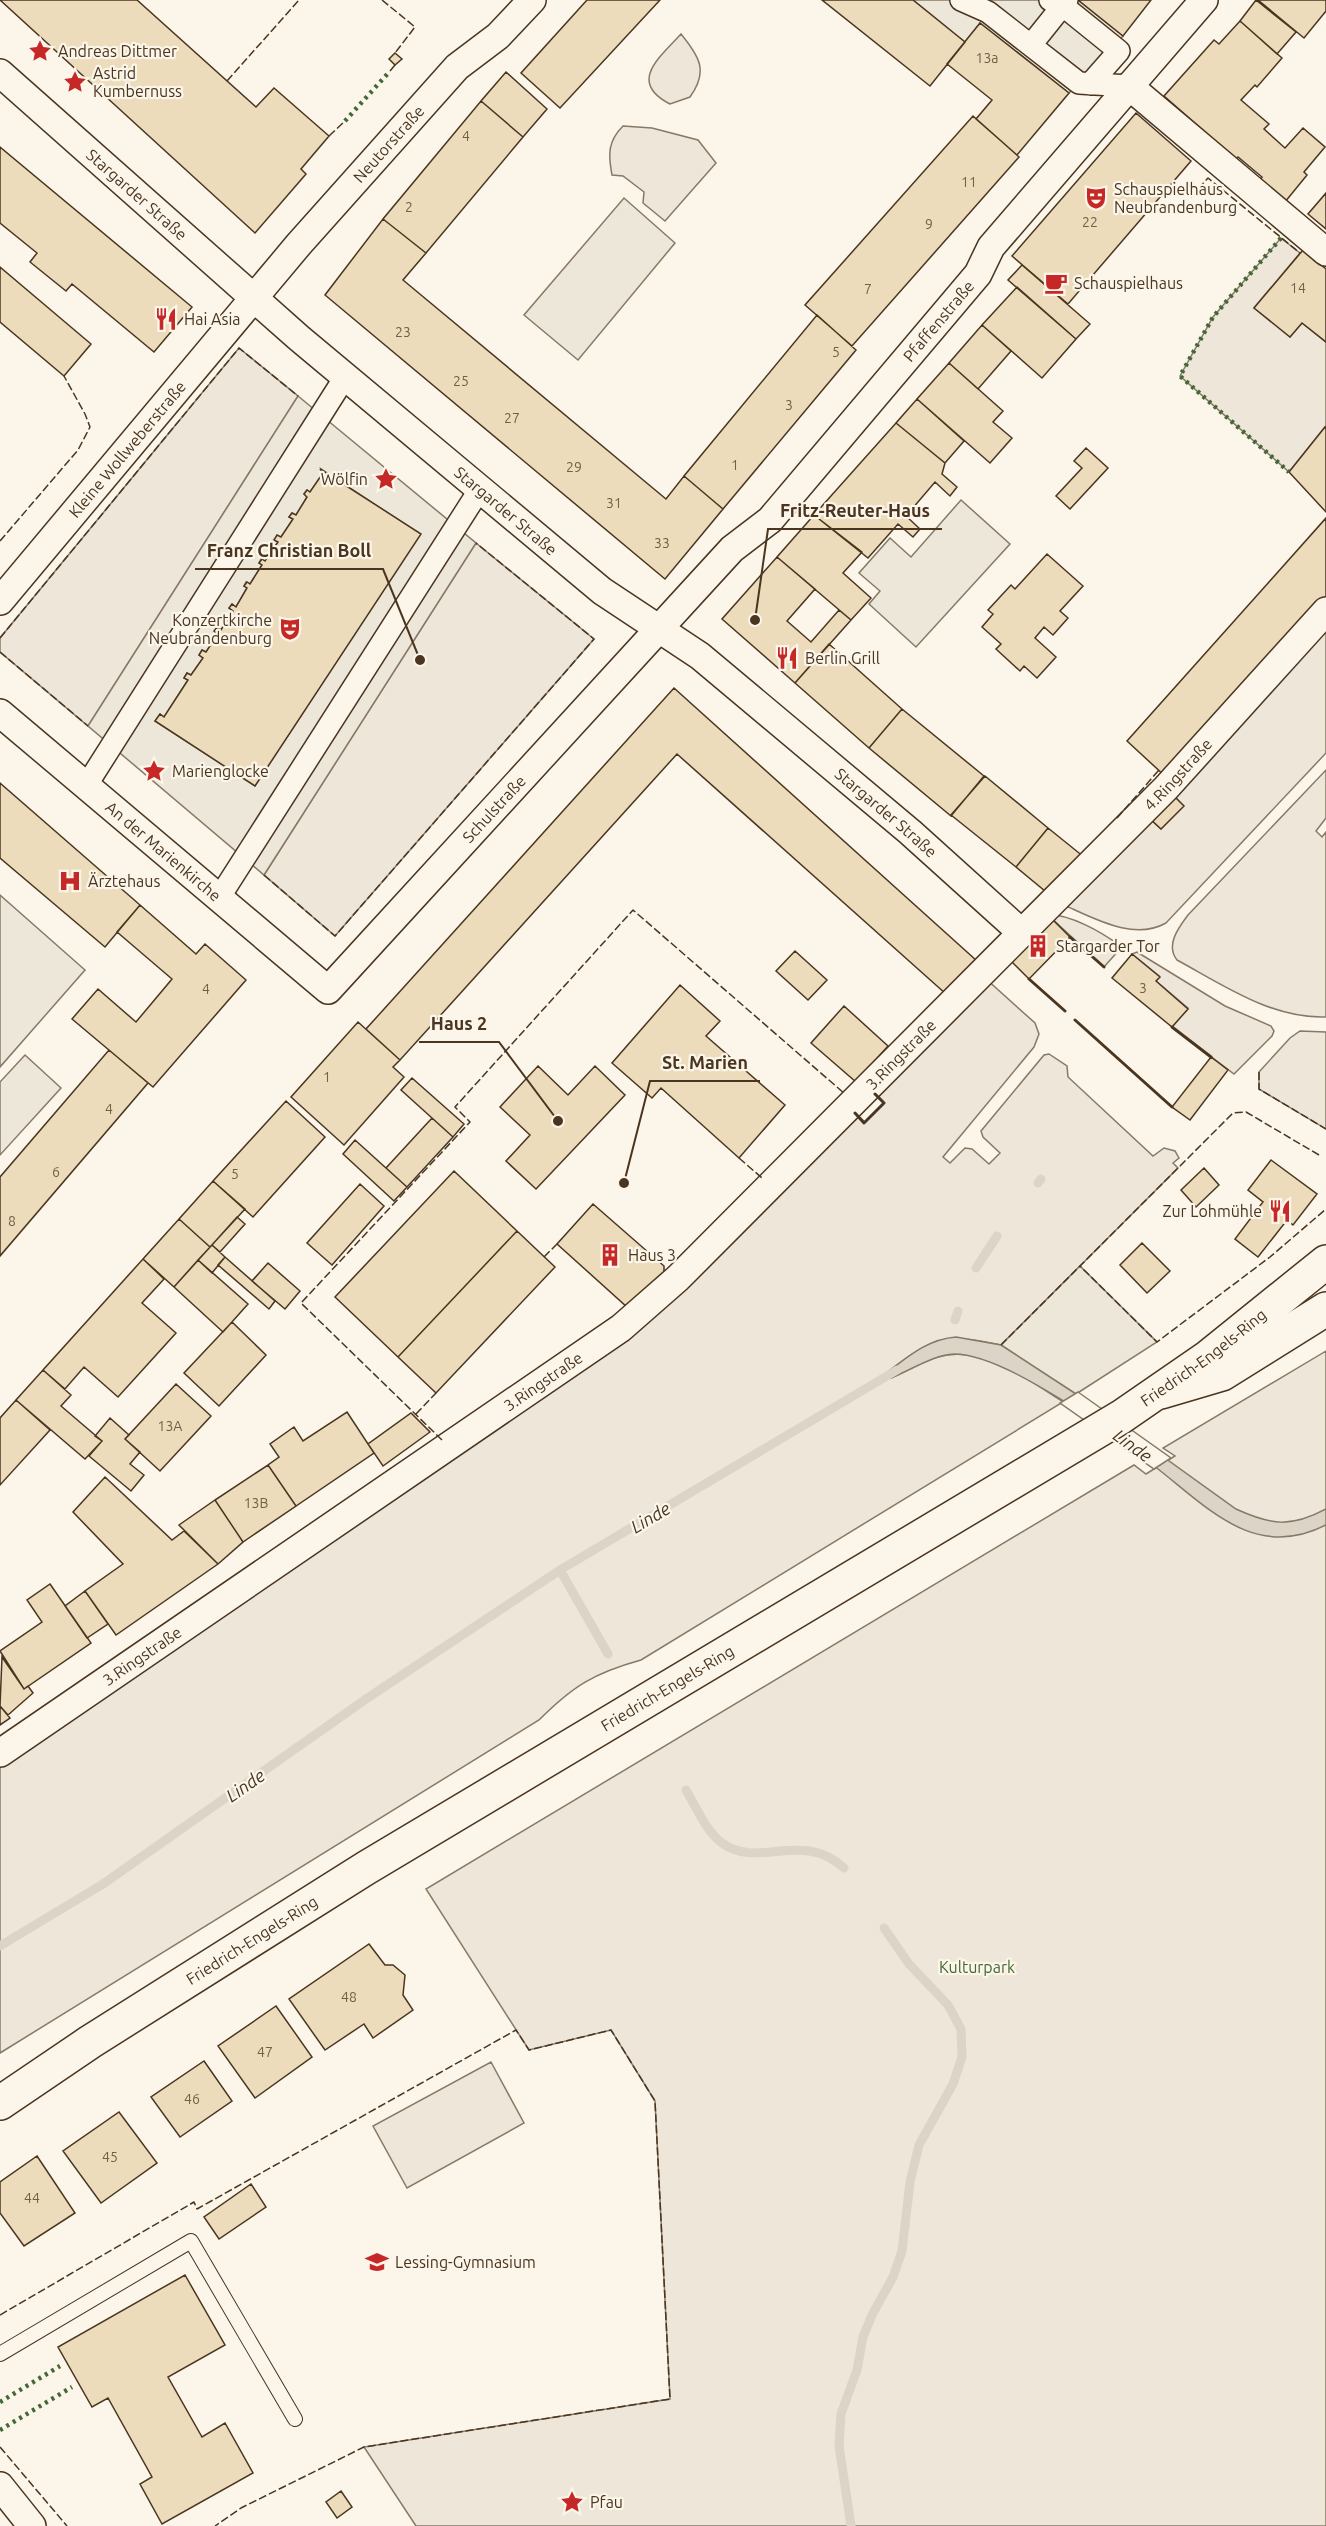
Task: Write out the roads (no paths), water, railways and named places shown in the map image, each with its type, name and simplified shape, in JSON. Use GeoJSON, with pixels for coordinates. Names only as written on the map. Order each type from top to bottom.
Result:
{"type":"FeatureCollection","features":[{"type":"Feature","properties":{"kind":"main road","name":"Friedrich-Engels-Ring"},"geometry":{"type":"LineString","coordinates":[[0,2103],[90,2042],[366,1868],[1120,1417],[1208,1357],[1326,1262]]}},
{"type":"Feature","properties":{"kind":"main road"},"geometry":{"type":"LineString","coordinates":[[1159,1392],[1222,1374],[1326,1310]]}},
{"type":"Feature","properties":{"kind":"street","name":"Neutorstraße"},"geometry":{"type":"LineString","coordinates":[[254,298],[457,66],[498,36],[532,0]]}},
{"type":"Feature","properties":{"kind":"street"},"geometry":{"type":"LineString","coordinates":[[961,0],[988,12],[1079,83],[1129,86],[1326,252]]}},
{"type":"Feature","properties":{"kind":"street","name":"Pfaffenstraße"},"geometry":{"type":"LineString","coordinates":[[659,628],[732,549],[770,520],[978,274],[991,247],[1204,0]]}},
{"type":"Feature","properties":{"kind":"street"},"geometry":{"type":"LineString","coordinates":[[1031,45],[1060,2],[1119,51],[1090,84]]}},
{"type":"Feature","properties":{"kind":"street","name":"Stargarder Straße"},"geometry":{"type":"LineString","coordinates":[[0,73],[345,376],[602,591],[700,656],[910,832],[1022,933]]}},
{"type":"Feature","properties":{"kind":"street","name":"Kleine Wollweberstraße"},"geometry":{"type":"LineString","coordinates":[[0,600],[254,298]]}},
{"type":"Feature","properties":{"kind":"street"},"geometry":{"type":"LineString","coordinates":[[86,786],[345,376]]}},
{"type":"Feature","properties":{"kind":"street"},"geometry":{"type":"LineString","coordinates":[[219,898],[480,489]]}},
{"type":"Feature","properties":{"kind":"street","name":"4.Ringstraße"},"geometry":{"type":"LineString","coordinates":[[1022,933],[1166,788],[1326,611]]}},
{"type":"Feature","properties":{"kind":"street","name":"Schulstraße"},"geometry":{"type":"LineString","coordinates":[[328,990],[659,628]]}},
{"type":"Feature","properties":{"kind":"street","name":"An der Marienkirche"},"geometry":{"type":"LineString","coordinates":[[0,713],[328,990]]}},
{"type":"Feature","properties":{"kind":"street","name":"3.Ringstraße"},"geometry":{"type":"LineString","coordinates":[[0,1753],[621,1328],[678,1278],[1022,933]]}},
{"type":"Feature","properties":{"kind":"street"},"geometry":{"type":"LineString","coordinates":[[0,2486],[32,2526]]}},
{"type":"Feature","properties":{"kind":"lane"},"geometry":{"type":"LineString","coordinates":[[0,2354],[191,2241],[295,2419]]}},
{"type":"Feature","properties":{"kind":"water"},"geometry":{"type":"Polygon","coordinates":[[[956,1337],[1001,1345],[1076,1394],[1236,1509],[1271,1521],[1291,1522],[1326,1509],[1326,1525],[1301,1535],[1277,1537],[1256,1534],[1235,1526],[1215,1514],[1115,1437],[1060,1399],[1002,1367],[976,1358],[946,1355],[891,1378],[888,1375],[889,1371],[928,1344],[956,1337]]]}},
{"type":"Feature","properties":{"kind":"waterway"},"geometry":{"type":"LineString","coordinates":[[1038,1183],[1041,1179]]}},
{"type":"Feature","properties":{"kind":"waterway"},"geometry":{"type":"LineString","coordinates":[[976,1268],[997,1236]]}},
{"type":"Feature","properties":{"kind":"waterway"},"geometry":{"type":"LineString","coordinates":[[955,1320],[958,1311]]}},
{"type":"Feature","properties":{"kind":"waterway","name":"Linde"},"geometry":{"type":"LineString","coordinates":[[0,1946],[103,1884],[366,1699],[560,1570],[897,1370]]}},
{"type":"Feature","properties":{"kind":"waterway"},"geometry":{"type":"LineString","coordinates":[[560,1570],[608,1654]]}},
{"type":"Feature","properties":{"kind":"waterway"},"geometry":{"type":"LineString","coordinates":[[686,1790],[711,1832],[722,1843],[736,1850],[751,1853],[812,1851],[828,1857],[844,1868]]}},
{"type":"Feature","properties":{"kind":"waterway"},"geometry":{"type":"LineString","coordinates":[[851,2526],[839,2446],[841,2414],[857,2370],[863,2337],[893,2277],[902,2251],[910,2182],[919,2145],[953,2084],[962,2057],[961,2029],[948,2005],[909,1964],[884,1928]]}},
{"type":"Feature","properties":{"kind":"place","name":"Andreas Dittmer"},"geometry":{"type":"Point","coordinates":[40,51]}},
{"type":"Feature","properties":{"kind":"place","name":"Astrid Kumbernuss"},"geometry":{"type":"Point","coordinates":[75,82]}},
{"type":"Feature","properties":{"kind":"place","name":"Schauspielhaus Neubrandenburg"},"geometry":{"type":"Point","coordinates":[1096,198]}},
{"type":"Feature","properties":{"kind":"place","name":"Schauspielhaus"},"geometry":{"type":"Point","coordinates":[1056,283]}},
{"type":"Feature","properties":{"kind":"place","name":"Hai Asia"},"geometry":{"type":"Point","coordinates":[166,319]}},
{"type":"Feature","properties":{"kind":"place","name":"Wölfin"},"geometry":{"type":"Point","coordinates":[386,479]}},
{"type":"Feature","properties":{"kind":"place","name":"Fritz-Reuter-Haus"},"geometry":{"type":"Point","coordinates":[755,620]}},
{"type":"Feature","properties":{"kind":"place","name":"Konzertkirche Neubrandenburg"},"geometry":{"type":"Point","coordinates":[290,629]}},
{"type":"Feature","properties":{"kind":"place","name":"Berlin Grill"},"geometry":{"type":"Point","coordinates":[787,658]}},
{"type":"Feature","properties":{"kind":"place","name":"Franz Christian Boll"},"geometry":{"type":"Point","coordinates":[420,660]}},
{"type":"Feature","properties":{"kind":"place","name":"Marienglocke"},"geometry":{"type":"Point","coordinates":[154,771]}},
{"type":"Feature","properties":{"kind":"place","name":"Ärztehaus"},"geometry":{"type":"Point","coordinates":[70,881]}},
{"type":"Feature","properties":{"kind":"place","name":"Stargarder Tor"},"geometry":{"type":"Point","coordinates":[1038,946]}},
{"type":"Feature","properties":{"kind":"place","name":"Haus 2"},"geometry":{"type":"Point","coordinates":[558,1121]}},
{"type":"Feature","properties":{"kind":"place","name":"St. Marien"},"geometry":{"type":"Point","coordinates":[624,1183]}},
{"type":"Feature","properties":{"kind":"place","name":"Zur Lohmühle"},"geometry":{"type":"Point","coordinates":[1280,1211]}},
{"type":"Feature","properties":{"kind":"place","name":"Haus 3"},"geometry":{"type":"Point","coordinates":[610,1255]}},
{"type":"Feature","properties":{"kind":"place","name":"Lessing-Gymnasium"},"geometry":{"type":"Point","coordinates":[377,2262]}},
{"type":"Feature","properties":{"kind":"place","name":"Pfau"},"geometry":{"type":"Point","coordinates":[572,2502]}},
{"type":"Feature","properties":{"kind":"park label","name":"Kulturpark"},"geometry":{"type":"Point","coordinates":[977,1967]}}]}
